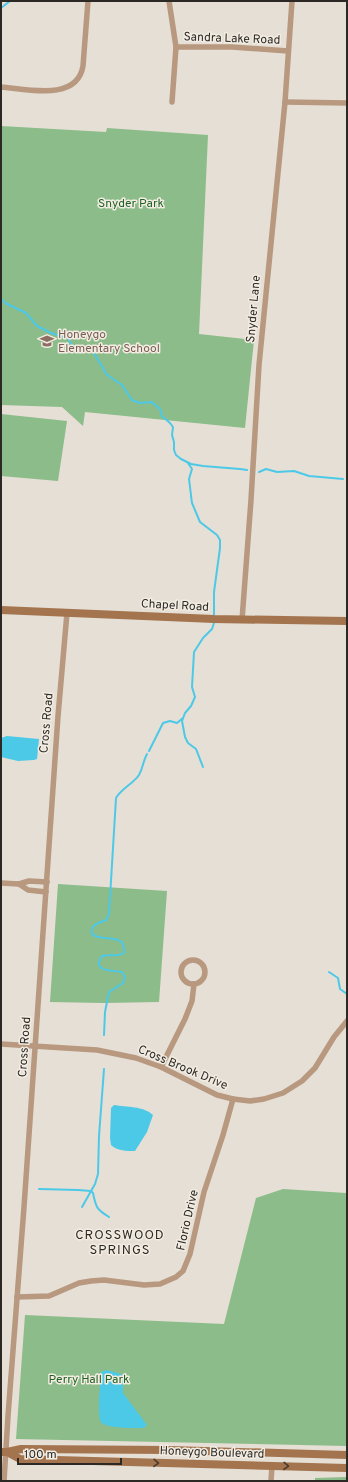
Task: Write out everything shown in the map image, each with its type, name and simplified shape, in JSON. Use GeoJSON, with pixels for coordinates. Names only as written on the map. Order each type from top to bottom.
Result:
{"type":"FeatureCollection","features":[{"type":"Feature","properties":{"kind":"main road","name":"Chapel Road"},"geometry":{"type":"LineString","coordinates":[[1,610],[67,614],[94,613],[242,620],[347,621]]}},
{"type":"Feature","properties":{"kind":"main road","name":"Honeygo Boulevard"},"geometry":{"type":"LineString","coordinates":[[4,1452],[21,1449],[347,1455]]}},
{"type":"Feature","properties":{"kind":"main road","name":"Honeygo Boulevard"},"geometry":{"type":"LineString","coordinates":[[4,1452],[20,1459],[347,1468]]}},
{"type":"Feature","properties":{"kind":"street"},"geometry":{"type":"LineString","coordinates":[[1,87],[54,90],[66,88],[78,80],[83,66],[88,1]]}},
{"type":"Feature","properties":{"kind":"street"},"geometry":{"type":"LineString","coordinates":[[169,1],[176,47],[172,102]]}},
{"type":"Feature","properties":{"kind":"street","name":"Snyder Lane"},"geometry":{"type":"LineString","coordinates":[[242,620],[259,360],[285,102],[292,1]]}},
{"type":"Feature","properties":{"kind":"street","name":"Sandra Lake Road"},"geometry":{"type":"LineString","coordinates":[[176,47],[232,47],[288,51]]}},
{"type":"Feature","properties":{"kind":"street"},"geometry":{"type":"LineString","coordinates":[[285,102],[347,103]]}},
{"type":"Feature","properties":{"kind":"street","name":"Cross Road"},"geometry":{"type":"LineString","coordinates":[[4,1481],[4,1452],[24,1207],[58,716],[67,614]]}},
{"type":"Feature","properties":{"kind":"street"},"geometry":{"type":"LineString","coordinates":[[1,883],[18,884],[29,881],[47,882]]}},
{"type":"Feature","properties":{"kind":"street"},"geometry":{"type":"LineString","coordinates":[[18,884],[28,890],[46,892]]}},
{"type":"Feature","properties":{"kind":"street"},"geometry":{"type":"LineString","coordinates":[[192,960],[201,962],[206,973],[202,980],[194,984],[188,984],[184,981],[181,975],[183,966],[188,961],[192,960]]}},
{"type":"Feature","properties":{"kind":"street"},"geometry":{"type":"LineString","coordinates":[[161,1067],[185,1019],[192,1001],[194,984]]}},
{"type":"Feature","properties":{"kind":"street","name":"Cross Brook Drive"},"geometry":{"type":"LineString","coordinates":[[1,1044],[97,1050],[136,1058],[161,1067],[217,1094],[233,1099],[250,1101],[264,1099],[283,1093],[302,1081],[315,1068],[334,1037],[347,1021]]}},
{"type":"Feature","properties":{"kind":"street","name":"Florio Drive"},"geometry":{"type":"LineString","coordinates":[[17,1297],[49,1296],[79,1283],[91,1281],[104,1280],[144,1286],[160,1284],[176,1277],[183,1271],[190,1254],[204,1192],[233,1099]]}},
{"type":"Feature","properties":{"kind":"street"},"geometry":{"type":"LineString","coordinates":[[271,1481],[272,1466]]}},
{"type":"Feature","properties":{"kind":"green space","name":"Snyder Park"},"geometry":{"type":"Polygon","coordinates":[[[1,126],[106,132],[107,128],[208,135],[199,334],[254,340],[245,428],[85,412],[83,426],[62,407],[1,405],[1,126]]]}},
{"type":"Feature","properties":{"kind":"green space"},"geometry":{"type":"Polygon","coordinates":[[[1,414],[67,421],[58,481],[1,476],[1,414]]]}},
{"type":"Feature","properties":{"kind":"green space"},"geometry":{"type":"Polygon","coordinates":[[[58,884],[167,891],[159,1002],[50,1002],[58,884]]]}},
{"type":"Feature","properties":{"kind":"green space","name":"Perry Hall Park"},"geometry":{"type":"Polygon","coordinates":[[[283,1189],[346,1193],[347,1191],[347,1446],[16,1439],[25,1315],[224,1324],[256,1198],[283,1189]]]}},
{"type":"Feature","properties":{"kind":"green space"},"geometry":{"type":"Polygon","coordinates":[[[347,1477],[347,1481],[315,1481],[315,1478],[347,1477]]]}},
{"type":"Feature","properties":{"kind":"water"},"geometry":{"type":"Polygon","coordinates":[[[7,736],[39,739],[37,759],[18,761],[1,757],[1,738],[7,736]]]}},
{"type":"Feature","properties":{"kind":"water"},"geometry":{"type":"Polygon","coordinates":[[[114,1105],[140,1108],[153,1115],[147,1132],[135,1151],[119,1150],[111,1145],[111,1108],[114,1105]]]}},
{"type":"Feature","properties":{"kind":"water"},"geometry":{"type":"Polygon","coordinates":[[[107,1370],[121,1374],[123,1378],[123,1393],[147,1425],[144,1428],[114,1427],[108,1426],[101,1422],[99,1407],[101,1372],[107,1370]]]}},
{"type":"Feature","properties":{"kind":"waterway"},"geometry":{"type":"LineString","coordinates":[[1,8],[10,1]]}},
{"type":"Feature","properties":{"kind":"waterway"},"geometry":{"type":"LineString","coordinates":[[1,298],[5,303],[26,313],[37,326],[51,333],[68,338],[73,348],[91,348],[107,375],[122,385],[132,400],[140,403],[152,402],[160,409],[162,416],[173,427],[172,435],[174,450],[176,455],[181,459],[191,464],[247,470]]}},
{"type":"Feature","properties":{"kind":"waterway"},"geometry":{"type":"LineString","coordinates":[[188,463],[192,469],[189,479],[191,495]]}},
{"type":"Feature","properties":{"kind":"waterway"},"geometry":{"type":"LineString","coordinates":[[259,472],[266,469],[277,472],[294,471],[309,476],[343,479]]}},
{"type":"Feature","properties":{"kind":"waterway"},"geometry":{"type":"LineString","coordinates":[[191,496],[192,503],[200,522],[217,535],[220,540],[214,592],[214,615]]}},
{"type":"Feature","properties":{"kind":"waterway"},"geometry":{"type":"LineString","coordinates":[[203,767],[196,749],[188,743],[185,737],[182,721],[195,697],[192,687],[194,652],[203,638],[212,629],[214,623]]}},
{"type":"Feature","properties":{"kind":"waterway"},"geometry":{"type":"LineString","coordinates":[[149,751],[163,723],[170,721],[177,723],[183,718]]}},
{"type":"Feature","properties":{"kind":"waterway"},"geometry":{"type":"LineString","coordinates":[[104,1035],[105,1012],[109,992],[123,983],[125,977],[122,972],[101,968],[99,961],[102,956],[120,955],[124,953],[124,946],[117,940],[102,938],[92,934],[92,928],[96,924],[106,920],[109,914],[116,798],[121,791],[139,775],[147,754]]}},
{"type":"Feature","properties":{"kind":"waterway"},"geometry":{"type":"LineString","coordinates":[[329,972],[338,978],[340,989],[347,994]]}},
{"type":"Feature","properties":{"kind":"waterway"},"geometry":{"type":"LineString","coordinates":[[82,1207],[95,1184],[98,1174],[104,1069]]}},
{"type":"Feature","properties":{"kind":"waterway"},"geometry":{"type":"LineString","coordinates":[[39,1189],[91,1191]]}},
{"type":"Feature","properties":{"kind":"waterway"},"geometry":{"type":"LineString","coordinates":[[91,1191],[97,1207],[101,1212],[109,1217]]}},
{"type":"Feature","properties":{"kind":"place","name":"Honeygo Elementary School"},"geometry":{"type":"Point","coordinates":[47,341]}},
{"type":"Feature","properties":{"kind":"district","name":"CROSSWOOD SPRINGS"},"geometry":{"type":"Point","coordinates":[120,1242]}}]}
